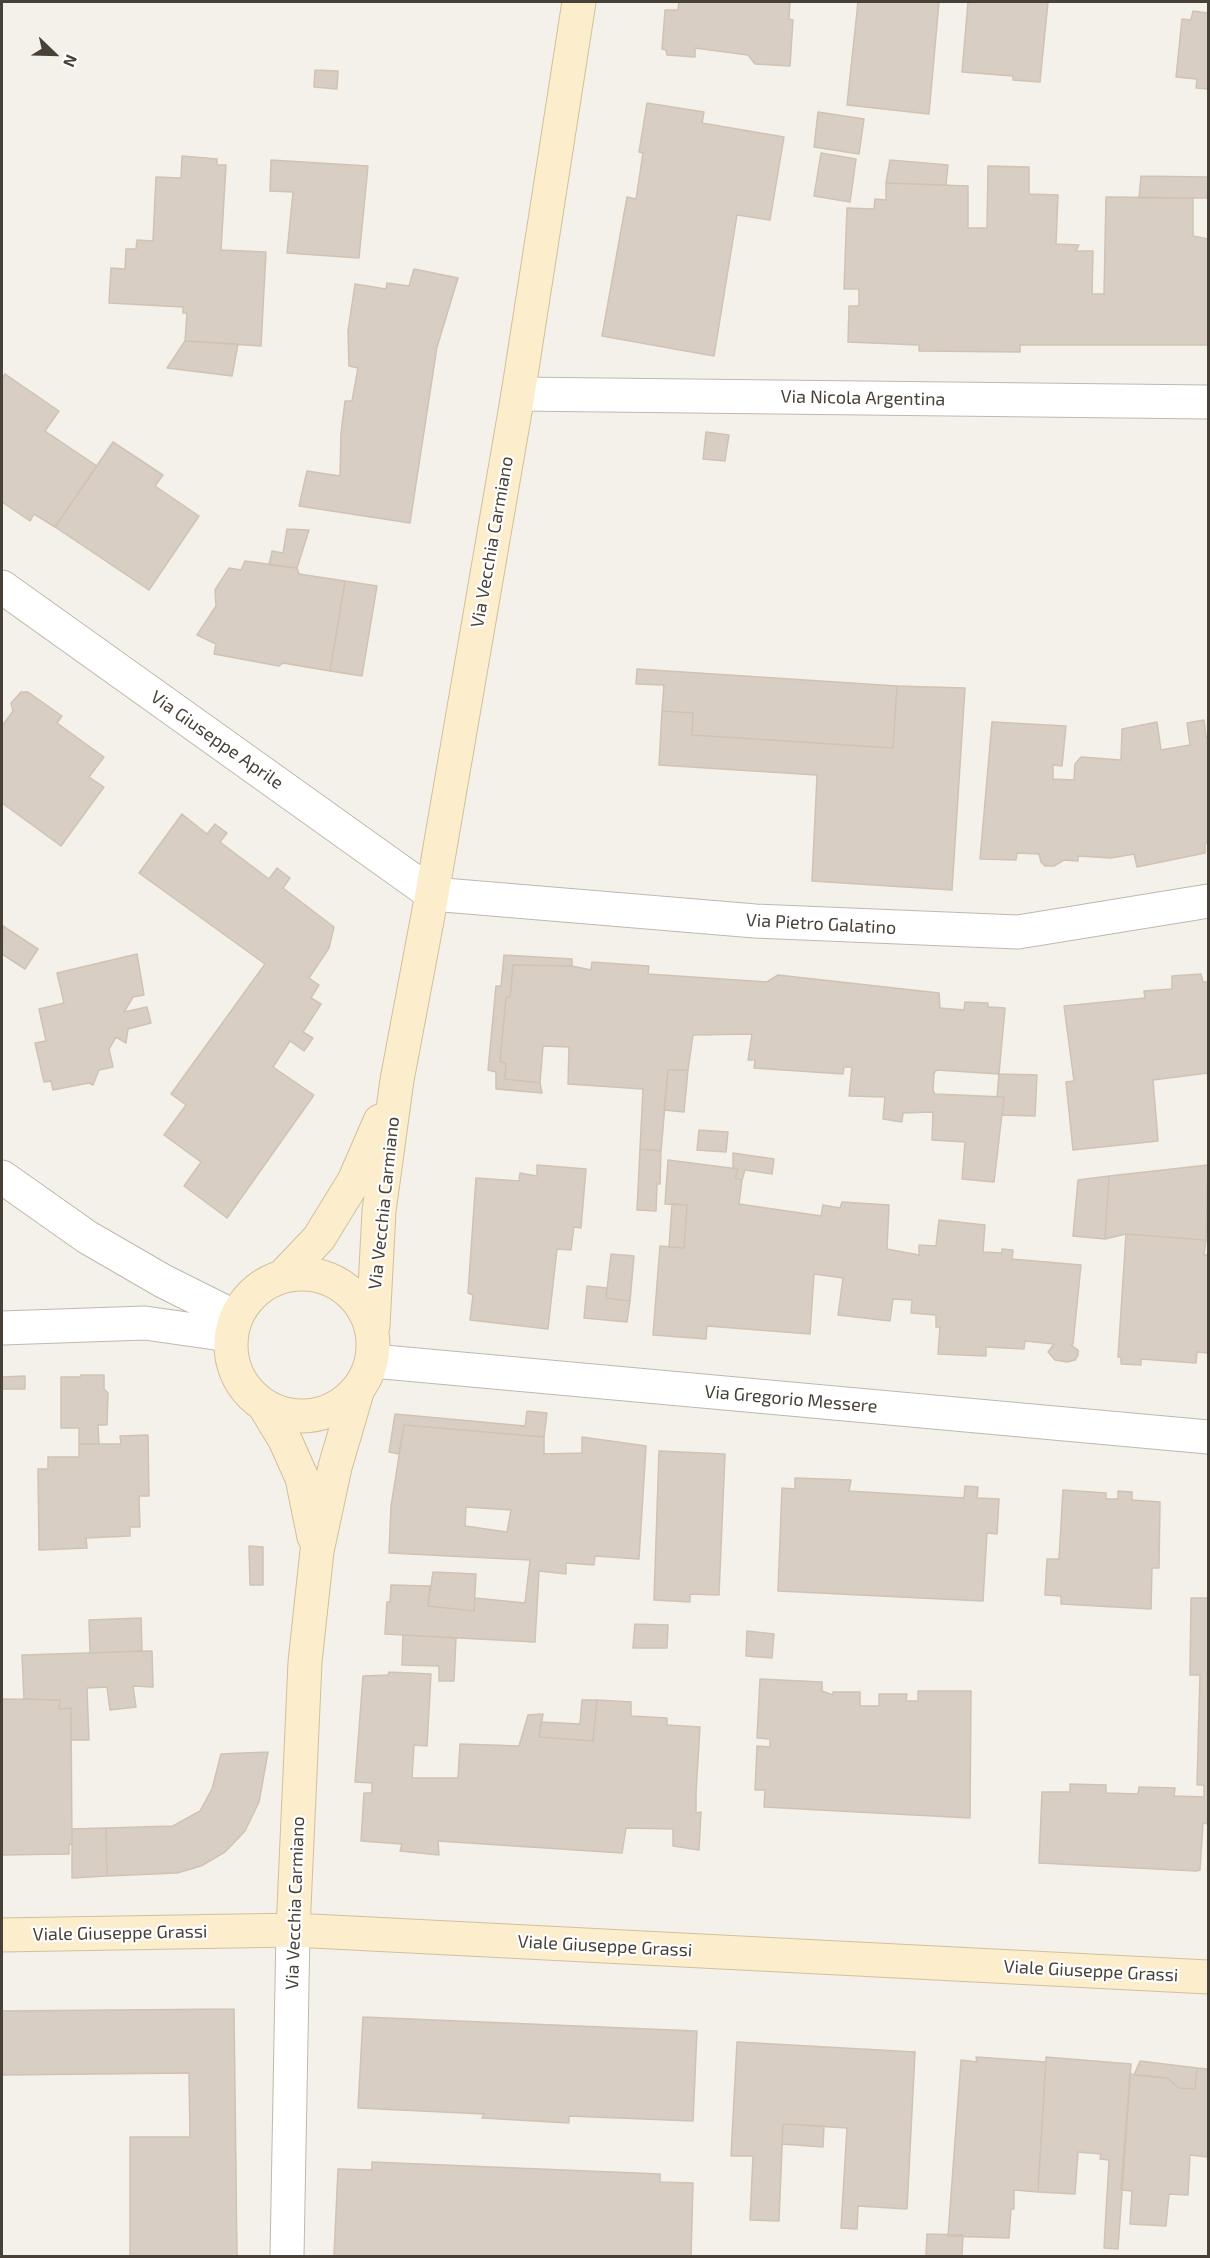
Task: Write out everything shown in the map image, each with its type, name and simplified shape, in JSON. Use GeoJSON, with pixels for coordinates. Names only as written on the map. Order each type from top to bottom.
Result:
{"type":"FeatureCollection","features":[{"type":"Feature","properties":{"kind":"street","name":"Via Vecchia Carmiano"},"geometry":{"type":"LineString","coordinates":[[287,2256],[293,1930],[305,1662],[317,1551],[335,1467],[357,1392],[373,1361],[379,1211],[397,1080],[432,894],[518,394],[579,2]]}},
{"type":"Feature","properties":{"kind":"street","name":"Via Nicola Argentina"},"geometry":{"type":"LineString","coordinates":[[518,394],[1209,402]]}},
{"type":"Feature","properties":{"kind":"street","name":"Via Giuseppe Aprile"},"geometry":{"type":"LineString","coordinates":[[2,587],[432,894]]}},
{"type":"Feature","properties":{"kind":"street","name":"Via Pietro Galatino"},"geometry":{"type":"LineString","coordinates":[[432,894],[755,921],[1018,932],[1209,901]]}},
{"type":"Feature","properties":{"kind":"street","name":"Via Vecchia Carmiano"},"geometry":{"type":"LineString","coordinates":[[317,1551],[302,1478],[285,1440],[265,1407],[240,1382],[231,1356],[232,1326],[255,1289],[285,1274],[319,1238],[354,1181],[397,1080]]}},
{"type":"Feature","properties":{"kind":"street"},"geometry":{"type":"LineString","coordinates":[[2,1177],[87,1237],[163,1281],[232,1326]]}},
{"type":"Feature","properties":{"kind":"street","name":"Via Vecchia Carmiano"},"geometry":{"type":"LineString","coordinates":[[285,1274],[328,1276],[359,1299],[373,1326]]}},
{"type":"Feature","properties":{"kind":"street"},"geometry":{"type":"LineString","coordinates":[[2,1328],[145,1323],[232,1326]]}},
{"type":"Feature","properties":{"kind":"street","name":"Via Gregorio Messere"},"geometry":{"type":"LineString","coordinates":[[373,1361],[1209,1437]]}},
{"type":"Feature","properties":{"kind":"street","name":"Via Vecchia Carmiano"},"geometry":{"type":"LineString","coordinates":[[265,1407],[299,1418],[333,1410],[357,1392]]}},
{"type":"Feature","properties":{"kind":"street","name":"Viale Giuseppe Grassi"},"geometry":{"type":"LineString","coordinates":[[2,1935],[293,1930],[1209,1977]]}},
{"type":"Feature","properties":{"kind":"building"},"geometry":{"type":"Polygon","coordinates":[[[679,2],[790,2],[789,19],[793,20],[790,66],[755,64],[748,55],[695,48],[695,57],[667,55],[666,50],[662,49],[665,10],[678,10],[679,2]]]}},
{"type":"Feature","properties":{"kind":"building"},"geometry":{"type":"Polygon","coordinates":[[[858,2],[939,2],[929,114],[847,105],[858,2]]]}},
{"type":"Feature","properties":{"kind":"building"},"geometry":{"type":"Polygon","coordinates":[[[968,2],[1048,2],[1040,82],[1013,80],[1013,76],[962,72],[968,2]]]}},
{"type":"Feature","properties":{"kind":"building"},"geometry":{"type":"Polygon","coordinates":[[[1193,11],[1208,13],[1208,89],[1196,88],[1197,79],[1176,77],[1182,19],[1191,20],[1193,11]]]}},
{"type":"Feature","properties":{"kind":"building"},"geometry":{"type":"Polygon","coordinates":[[[315,70],[338,71],[337,89],[314,87],[315,70]]]}},
{"type":"Feature","properties":{"kind":"building"},"geometry":{"type":"Polygon","coordinates":[[[647,103],[704,112],[702,123],[784,137],[770,220],[737,215],[714,356],[602,336],[627,197],[636,199],[643,153],[639,152],[647,103]]]}},
{"type":"Feature","properties":{"kind":"building"},"geometry":{"type":"Polygon","coordinates":[[[818,112],[864,119],[859,154],[814,147],[818,112]]]}},
{"type":"Feature","properties":{"kind":"building"},"geometry":{"type":"Polygon","coordinates":[[[821,153],[856,159],[850,202],[814,196],[821,153]]]}},
{"type":"Feature","properties":{"kind":"building"},"geometry":{"type":"Polygon","coordinates":[[[182,156],[217,159],[217,165],[226,165],[221,250],[266,252],[261,346],[185,341],[187,313],[183,313],[183,307],[109,303],[111,268],[125,269],[126,249],[136,249],[137,240],[153,241],[156,177],[181,178],[182,156]]]}},
{"type":"Feature","properties":{"kind":"building"},"geometry":{"type":"Polygon","coordinates":[[[271,160],[368,166],[359,258],[287,253],[293,192],[270,191],[271,160]]]}},
{"type":"Feature","properties":{"kind":"building"},"geometry":{"type":"Polygon","coordinates":[[[890,160],[948,165],[946,185],[886,183],[890,160]]]}},
{"type":"Feature","properties":{"kind":"building"},"geometry":{"type":"Polygon","coordinates":[[[988,166],[1029,167],[1029,194],[1058,195],[1056,244],[1079,245],[1076,251],[1093,251],[1092,294],[1104,294],[1106,197],[1193,198],[1193,236],[1208,239],[1208,345],[1020,345],[1020,352],[919,351],[919,345],[848,342],[849,306],[859,306],[859,289],[844,289],[847,208],[874,209],[875,199],[886,200],[886,183],[968,186],[968,228],[987,228],[988,166]]]}},
{"type":"Feature","properties":{"kind":"building"},"geometry":{"type":"Polygon","coordinates":[[[1141,176],[1208,177],[1208,198],[1139,198],[1141,176]]]}},
{"type":"Feature","properties":{"kind":"building"},"geometry":{"type":"Polygon","coordinates":[[[414,269],[458,278],[437,347],[410,523],[299,506],[307,471],[340,476],[341,433],[345,401],[352,401],[358,368],[349,366],[348,331],[355,284],[386,289],[387,283],[409,286],[414,269]]]}},
{"type":"Feature","properties":{"kind":"building"},"geometry":{"type":"Polygon","coordinates":[[[185,341],[238,344],[232,376],[167,368],[185,341]]]}},
{"type":"Feature","properties":{"kind":"building"},"geometry":{"type":"Polygon","coordinates":[[[5,374],[59,411],[45,431],[97,466],[55,527],[34,514],[30,521],[2,502],[2,379],[5,374]]]}},
{"type":"Feature","properties":{"kind":"building"},"geometry":{"type":"Polygon","coordinates":[[[706,432],[729,435],[725,461],[703,459],[706,432]]]}},
{"type":"Feature","properties":{"kind":"building"},"geometry":{"type":"Polygon","coordinates":[[[113,442],[163,475],[155,486],[199,516],[149,590],[55,527],[113,442]]]}},
{"type":"Feature","properties":{"kind":"building"},"geometry":{"type":"Polygon","coordinates":[[[287,529],[309,530],[297,568],[269,565],[272,551],[283,553],[287,529]]]}},
{"type":"Feature","properties":{"kind":"building"},"geometry":{"type":"Polygon","coordinates":[[[245,561],[297,568],[299,574],[345,581],[330,671],[283,663],[279,666],[214,654],[216,644],[197,635],[216,606],[215,590],[229,568],[241,570],[245,561]]]}},
{"type":"Feature","properties":{"kind":"building"},"geometry":{"type":"Polygon","coordinates":[[[345,581],[377,586],[362,676],[330,671],[345,581]]]}},
{"type":"Feature","properties":{"kind":"building"},"geometry":{"type":"Polygon","coordinates":[[[637,669],[897,686],[893,748],[692,735],[693,713],[662,711],[664,685],[636,684],[637,669]]]}},
{"type":"Feature","properties":{"kind":"building"},"geometry":{"type":"Polygon","coordinates":[[[897,686],[965,688],[952,890],[812,881],[817,775],[659,765],[662,711],[693,713],[692,735],[893,748],[897,686]]]}},
{"type":"Feature","properties":{"kind":"building"},"geometry":{"type":"Polygon","coordinates":[[[21,692],[28,692],[62,716],[57,723],[104,757],[89,777],[104,787],[61,846],[2,803],[2,726],[13,711],[11,703],[21,692]]]}},
{"type":"Feature","properties":{"kind":"building"},"geometry":{"type":"Polygon","coordinates":[[[1204,720],[1206,737],[1208,736],[1208,843],[1205,843],[1205,853],[1137,867],[1134,854],[1111,858],[1078,856],[1078,861],[1064,860],[1054,866],[1045,866],[1039,854],[1017,853],[1016,860],[980,859],[992,722],[1066,726],[1062,766],[1053,765],[1053,779],[1074,780],[1075,764],[1081,757],[1121,760],[1122,729],[1157,722],[1161,750],[1190,745],[1187,723],[1204,720]]]}},
{"type":"Feature","properties":{"kind":"building"},"geometry":{"type":"Polygon","coordinates":[[[182,814],[207,834],[215,824],[227,833],[220,842],[269,879],[277,868],[290,878],[283,888],[334,927],[329,948],[309,978],[319,985],[311,998],[321,1004],[303,1032],[313,1038],[304,1051],[290,1041],[273,1067],[314,1095],[227,1218],[184,1186],[201,1162],[164,1135],[186,1105],[171,1094],[265,964],[139,873],[182,814]]]}},
{"type":"Feature","properties":{"kind":"building"},"geometry":{"type":"Polygon","coordinates":[[[3,926],[38,949],[25,969],[2,954],[3,926]]]}},
{"type":"Feature","properties":{"kind":"building"},"geometry":{"type":"Polygon","coordinates":[[[137,954],[144,995],[133,997],[124,1012],[147,1007],[151,1023],[128,1029],[126,1043],[116,1037],[109,1049],[113,1067],[99,1070],[93,1085],[89,1083],[53,1090],[51,1081],[44,1082],[35,1043],[46,1041],[39,1009],[64,1003],[57,973],[137,954]]]}},
{"type":"Feature","properties":{"kind":"building"},"geometry":{"type":"Polygon","coordinates":[[[504,955],[572,959],[572,966],[513,965],[510,997],[506,997],[500,1061],[506,1064],[505,1079],[540,1083],[542,1093],[496,1089],[496,1072],[488,1070],[496,986],[501,986],[504,955]]]}},
{"type":"Feature","properties":{"kind":"building"},"geometry":{"type":"Polygon","coordinates":[[[592,962],[649,966],[648,974],[767,982],[778,975],[939,993],[940,1008],[964,1010],[965,1002],[988,1003],[988,1007],[1005,1008],[999,1074],[937,1070],[934,1073],[933,1091],[935,1094],[1004,1097],[994,1182],[962,1179],[965,1142],[932,1140],[933,1112],[903,1113],[902,1122],[883,1119],[885,1097],[849,1096],[852,1067],[844,1067],[843,1074],[754,1068],[755,1060],[748,1060],[752,1034],[693,1035],[688,1070],[668,1070],[661,1151],[640,1149],[643,1089],[568,1084],[569,1047],[543,1046],[540,1083],[505,1079],[506,1064],[500,1061],[506,997],[510,997],[513,965],[572,966],[591,970],[592,962]]]}},
{"type":"Feature","properties":{"kind":"building"},"geometry":{"type":"Polygon","coordinates":[[[1201,974],[1203,982],[1208,982],[1208,1073],[1153,1080],[1158,1141],[1073,1150],[1066,1082],[1074,1081],[1064,1006],[1145,998],[1144,991],[1172,989],[1172,976],[1201,974]]]}},
{"type":"Feature","properties":{"kind":"building"},"geometry":{"type":"Polygon","coordinates":[[[668,1070],[688,1070],[684,1112],[664,1110],[668,1070]]]}},
{"type":"Feature","properties":{"kind":"building"},"geometry":{"type":"Polygon","coordinates":[[[999,1074],[1037,1075],[1035,1116],[1002,1115],[1004,1097],[997,1097],[999,1074]]]}},
{"type":"Feature","properties":{"kind":"building"},"geometry":{"type":"Polygon","coordinates":[[[699,1130],[728,1132],[726,1152],[697,1150],[699,1130]]]}},
{"type":"Feature","properties":{"kind":"building"},"geometry":{"type":"Polygon","coordinates":[[[640,1149],[661,1151],[656,1211],[637,1210],[640,1149]]]}},
{"type":"Feature","properties":{"kind":"building"},"geometry":{"type":"Polygon","coordinates":[[[733,1153],[774,1159],[772,1174],[745,1170],[742,1180],[735,1178],[738,1169],[733,1168],[733,1153]]]}},
{"type":"Feature","properties":{"kind":"building"},"geometry":{"type":"Polygon","coordinates":[[[668,1160],[738,1169],[735,1178],[742,1180],[739,1204],[821,1216],[823,1205],[840,1208],[842,1202],[889,1205],[887,1249],[919,1255],[919,1245],[936,1246],[939,1220],[985,1225],[983,1252],[1002,1253],[1002,1249],[1013,1250],[1012,1259],[1081,1265],[1073,1344],[1071,1345],[1078,1350],[1078,1355],[1075,1360],[1067,1362],[1055,1360],[1048,1352],[1054,1344],[1025,1341],[1024,1349],[986,1347],[986,1356],[938,1354],[940,1327],[936,1327],[936,1315],[911,1313],[912,1300],[893,1299],[890,1321],[838,1315],[843,1278],[814,1274],[810,1334],[707,1326],[706,1339],[653,1335],[660,1246],[684,1248],[687,1205],[665,1204],[668,1160]]]}},
{"type":"Feature","properties":{"kind":"building"},"geometry":{"type":"Polygon","coordinates":[[[537,1165],[586,1169],[581,1228],[574,1227],[571,1250],[557,1249],[548,1329],[470,1320],[473,1295],[468,1293],[476,1178],[519,1181],[520,1173],[537,1176],[537,1165]]]}},
{"type":"Feature","properties":{"kind":"building"},"geometry":{"type":"Polygon","coordinates":[[[1208,1165],[1206,1240],[1126,1234],[1105,1239],[1109,1176],[1208,1165]]]}},
{"type":"Feature","properties":{"kind":"building"},"geometry":{"type":"Polygon","coordinates":[[[1109,1176],[1105,1239],[1073,1236],[1078,1180],[1109,1176]]]}},
{"type":"Feature","properties":{"kind":"building"},"geometry":{"type":"Polygon","coordinates":[[[672,1204],[687,1205],[684,1248],[669,1247],[672,1204]]]}},
{"type":"Feature","properties":{"kind":"building"},"geometry":{"type":"Polygon","coordinates":[[[1126,1234],[1206,1240],[1204,1255],[1208,1255],[1208,1353],[1197,1352],[1196,1363],[1141,1359],[1141,1365],[1121,1364],[1121,1357],[1118,1357],[1126,1234]]]}},
{"type":"Feature","properties":{"kind":"building"},"geometry":{"type":"Polygon","coordinates":[[[611,1254],[634,1256],[630,1301],[606,1298],[611,1254]]]}},
{"type":"Feature","properties":{"kind":"building"},"geometry":{"type":"Polygon","coordinates":[[[587,1286],[607,1288],[606,1298],[630,1301],[627,1322],[584,1318],[587,1286]]]}},
{"type":"Feature","properties":{"kind":"building"},"geometry":{"type":"Polygon","coordinates":[[[81,1375],[104,1375],[104,1389],[108,1393],[107,1425],[98,1425],[99,1444],[79,1444],[79,1428],[61,1428],[61,1377],[80,1377],[81,1375]]]}},
{"type":"Feature","properties":{"kind":"building"},"geometry":{"type":"Polygon","coordinates":[[[25,1376],[25,1389],[2,1389],[2,1377],[25,1376]]]}},
{"type":"Feature","properties":{"kind":"building"},"geometry":{"type":"Polygon","coordinates":[[[527,1411],[547,1413],[544,1437],[404,1425],[399,1454],[389,1452],[395,1414],[525,1426],[527,1411]]]}},
{"type":"Feature","properties":{"kind":"building"},"geometry":{"type":"Polygon","coordinates":[[[404,1425],[544,1437],[544,1454],[582,1453],[582,1437],[646,1446],[639,1559],[595,1556],[594,1565],[566,1563],[566,1574],[539,1571],[535,1642],[385,1634],[387,1602],[390,1602],[391,1585],[430,1586],[428,1606],[474,1611],[475,1598],[525,1603],[530,1560],[389,1553],[391,1506],[404,1425]],[[466,1507],[465,1526],[507,1532],[511,1510],[466,1507]]]}},
{"type":"Feature","properties":{"kind":"building"},"geometry":{"type":"Polygon","coordinates":[[[148,1435],[149,1496],[139,1496],[140,1527],[130,1527],[130,1536],[86,1538],[87,1548],[39,1550],[38,1469],[48,1469],[48,1457],[79,1457],[79,1444],[121,1444],[120,1436],[148,1435]]]}},
{"type":"Feature","properties":{"kind":"building"},"geometry":{"type":"Polygon","coordinates":[[[659,1451],[725,1454],[719,1595],[690,1594],[690,1602],[654,1600],[659,1451]]]}},
{"type":"Feature","properties":{"kind":"building"},"geometry":{"type":"Polygon","coordinates":[[[795,1478],[851,1480],[849,1491],[964,1498],[965,1486],[978,1487],[977,1498],[999,1499],[997,1534],[987,1533],[983,1601],[778,1591],[782,1488],[795,1489],[795,1478]]]}},
{"type":"Feature","properties":{"kind":"building"},"geometry":{"type":"Polygon","coordinates":[[[1063,1490],[1106,1493],[1106,1499],[1118,1499],[1118,1491],[1132,1492],[1132,1500],[1160,1502],[1159,1568],[1152,1568],[1151,1609],[1061,1604],[1061,1596],[1045,1595],[1047,1559],[1059,1559],[1063,1490]]]}},
{"type":"Feature","properties":{"kind":"building"},"geometry":{"type":"Polygon","coordinates":[[[249,1546],[263,1547],[263,1585],[250,1585],[249,1546]]]}},
{"type":"Feature","properties":{"kind":"building"},"geometry":{"type":"Polygon","coordinates":[[[433,1572],[476,1574],[474,1611],[428,1606],[433,1572]]]}},
{"type":"Feature","properties":{"kind":"building"},"geometry":{"type":"Polygon","coordinates":[[[1191,1598],[1208,1598],[1208,1824],[1203,1823],[1200,1870],[1039,1863],[1042,1792],[1070,1792],[1070,1784],[1106,1785],[1106,1793],[1138,1794],[1139,1787],[1175,1788],[1174,1796],[1204,1797],[1204,1785],[1197,1785],[1200,1675],[1190,1675],[1191,1598]]]}},
{"type":"Feature","properties":{"kind":"building"},"geometry":{"type":"Polygon","coordinates":[[[141,1618],[142,1651],[90,1653],[89,1620],[141,1618]]]}},
{"type":"Feature","properties":{"kind":"building"},"geometry":{"type":"Polygon","coordinates":[[[635,1624],[668,1625],[667,1648],[633,1648],[635,1624]]]}},
{"type":"Feature","properties":{"kind":"building"},"geometry":{"type":"Polygon","coordinates":[[[747,1631],[774,1634],[772,1658],[746,1656],[747,1631]]]}},
{"type":"Feature","properties":{"kind":"building"},"geometry":{"type":"Polygon","coordinates":[[[403,1635],[456,1638],[454,1681],[439,1681],[439,1666],[402,1665],[403,1635]]]}},
{"type":"Feature","properties":{"kind":"building"},"geometry":{"type":"Polygon","coordinates":[[[152,1651],[153,1687],[133,1686],[136,1707],[110,1710],[107,1687],[87,1688],[89,1740],[71,1740],[71,1708],[59,1709],[60,1700],[24,1699],[22,1655],[152,1651]]]}},
{"type":"Feature","properties":{"kind":"building"},"geometry":{"type":"Polygon","coordinates":[[[389,1672],[431,1674],[427,1746],[414,1745],[412,1778],[458,1778],[460,1744],[519,1746],[528,1715],[543,1714],[539,1737],[593,1741],[597,1700],[631,1702],[631,1716],[667,1718],[667,1725],[700,1727],[696,1793],[696,1813],[701,1812],[699,1850],[673,1846],[673,1829],[626,1828],[622,1853],[438,1841],[439,1855],[400,1851],[402,1844],[361,1841],[364,1793],[372,1793],[372,1783],[355,1782],[363,1676],[388,1675],[389,1672]]]}},
{"type":"Feature","properties":{"kind":"building"},"geometry":{"type":"Polygon","coordinates":[[[760,1679],[822,1682],[822,1691],[833,1695],[833,1692],[860,1692],[860,1706],[879,1706],[879,1694],[907,1694],[906,1701],[918,1701],[918,1691],[971,1691],[970,1818],[764,1807],[765,1790],[755,1790],[757,1746],[770,1747],[770,1739],[757,1738],[760,1679]]]}},
{"type":"Feature","properties":{"kind":"building"},"geometry":{"type":"Polygon","coordinates":[[[2,1699],[60,1700],[59,1709],[71,1708],[72,1844],[69,1845],[69,1854],[2,1855],[2,1699]]]}},
{"type":"Feature","properties":{"kind":"building"},"geometry":{"type":"Polygon","coordinates":[[[582,1700],[597,1700],[593,1741],[539,1737],[541,1722],[580,1724],[582,1700]]]}},
{"type":"Feature","properties":{"kind":"building"},"geometry":{"type":"Polygon","coordinates":[[[268,1752],[259,1802],[245,1831],[225,1852],[201,1866],[177,1873],[107,1876],[106,1828],[173,1826],[200,1811],[212,1789],[221,1754],[268,1752]]]}},
{"type":"Feature","properties":{"kind":"building"},"geometry":{"type":"Polygon","coordinates":[[[106,1828],[107,1876],[72,1878],[72,1829],[106,1828]]]}},
{"type":"Feature","properties":{"kind":"building"},"geometry":{"type":"Polygon","coordinates":[[[234,2009],[237,2256],[130,2256],[130,2137],[190,2137],[189,2073],[2,2075],[2,2011],[234,2009]]]}},
{"type":"Feature","properties":{"kind":"building"},"geometry":{"type":"Polygon","coordinates":[[[363,2017],[697,2031],[693,2121],[569,2116],[569,2123],[482,2118],[484,2114],[358,2108],[363,2017]]]}},
{"type":"Feature","properties":{"kind":"building"},"geometry":{"type":"Polygon","coordinates":[[[737,2042],[915,2052],[907,2209],[858,2206],[857,2229],[841,2228],[847,2128],[783,2124],[779,2221],[750,2220],[753,2156],[731,2156],[737,2042]]]}},
{"type":"Feature","properties":{"kind":"building"},"geometry":{"type":"Polygon","coordinates":[[[976,2057],[1046,2062],[1038,2192],[1014,2190],[1014,2209],[1011,2209],[1009,2238],[948,2236],[961,2060],[977,2062],[976,2057]]]}},
{"type":"Feature","properties":{"kind":"building"},"geometry":{"type":"Polygon","coordinates":[[[1046,2057],[1131,2064],[1118,2249],[1104,2248],[1109,2160],[1100,2159],[1101,2154],[1078,2152],[1075,2194],[1038,2192],[1046,2057]]]}},
{"type":"Feature","properties":{"kind":"building"},"geometry":{"type":"Polygon","coordinates":[[[1140,2061],[1197,2068],[1195,2089],[1179,2088],[1167,2078],[1134,2075],[1140,2061]]]}},
{"type":"Feature","properties":{"kind":"building"},"geometry":{"type":"Polygon","coordinates":[[[1197,2068],[1208,2069],[1208,2157],[1190,2155],[1188,2195],[1169,2194],[1166,2226],[1130,2224],[1132,2191],[1121,2190],[1130,2074],[1167,2078],[1179,2088],[1195,2089],[1197,2068]]]}},
{"type":"Feature","properties":{"kind":"building"},"geometry":{"type":"Polygon","coordinates":[[[783,2124],[824,2126],[823,2147],[782,2144],[783,2124]]]}},
{"type":"Feature","properties":{"kind":"building"},"geometry":{"type":"Polygon","coordinates":[[[372,2162],[660,2174],[660,2182],[693,2183],[691,2256],[334,2256],[338,2169],[372,2170],[372,2162]]]}},
{"type":"Feature","properties":{"kind":"building"},"geometry":{"type":"Polygon","coordinates":[[[927,2234],[963,2235],[962,2256],[926,2256],[927,2234]]]}}]}
